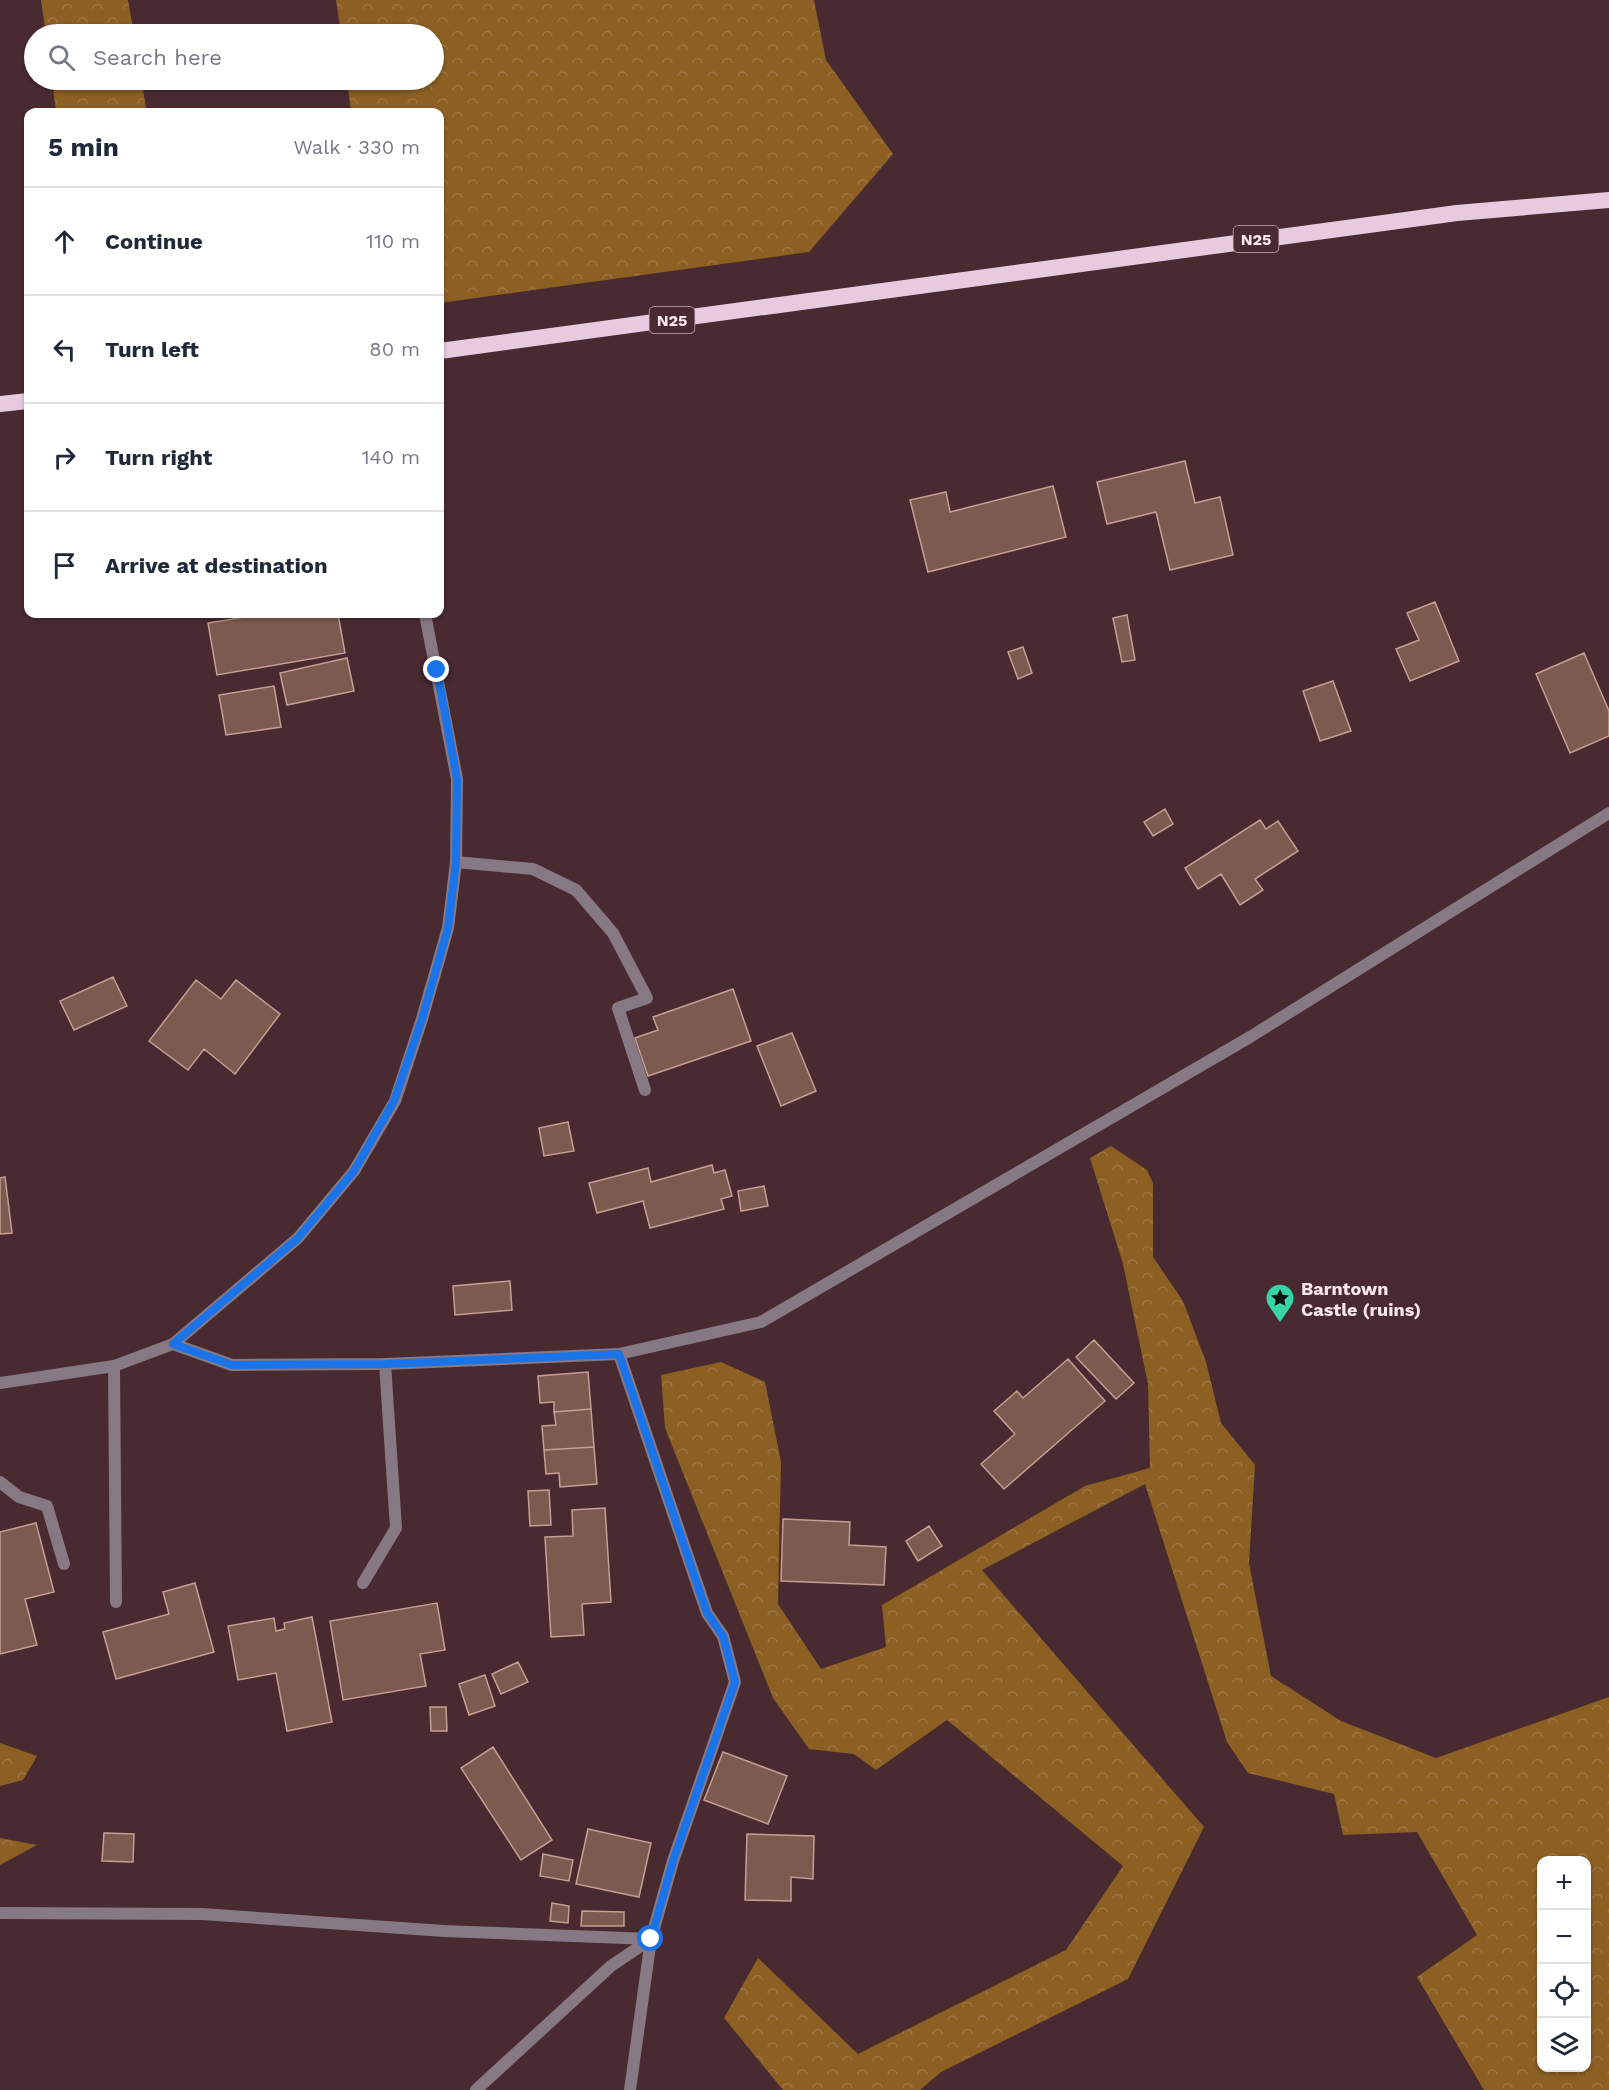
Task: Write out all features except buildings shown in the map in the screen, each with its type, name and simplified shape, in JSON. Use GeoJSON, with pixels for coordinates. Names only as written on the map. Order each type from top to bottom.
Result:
{"type":"FeatureCollection","features":[{"type":"Feature","properties":{"kind":"highway","name":"N25"},"geometry":{"type":"LineString","coordinates":[[444,350],[1457,213],[1609,200]]}},
{"type":"Feature","properties":{"kind":"highway"},"geometry":{"type":"LineString","coordinates":[[0,404],[24,401]]}},
{"type":"Feature","properties":{"kind":"street"},"geometry":{"type":"LineString","coordinates":[[0,1383],[114,1366],[173,1344],[298,1238],[354,1171],[394,1101],[422,1019],[448,928],[456,862],[457,779],[426,618]]}},
{"type":"Feature","properties":{"kind":"street"},"geometry":{"type":"LineString","coordinates":[[173,1344],[232,1365],[385,1364],[619,1354],[761,1322],[1250,1037],[1609,813]]}},
{"type":"Feature","properties":{"kind":"street"},"geometry":{"type":"LineString","coordinates":[[456,862],[533,869],[576,890],[613,933],[647,998],[618,1008],[645,1090]]}},
{"type":"Feature","properties":{"kind":"street"},"geometry":{"type":"LineString","coordinates":[[619,1354],[707,1613],[723,1636],[735,1682],[673,1861],[651,1939],[630,2090]]}},
{"type":"Feature","properties":{"kind":"street"},"geometry":{"type":"LineString","coordinates":[[363,1583],[396,1528],[385,1364]]}},
{"type":"Feature","properties":{"kind":"street"},"geometry":{"type":"LineString","coordinates":[[114,1366],[116,1602]]}},
{"type":"Feature","properties":{"kind":"street"},"geometry":{"type":"LineString","coordinates":[[0,1482],[19,1497],[47,1506],[64,1564]]}},
{"type":"Feature","properties":{"kind":"street"},"geometry":{"type":"LineString","coordinates":[[0,1913],[202,1914],[444,1931],[651,1939]]}},
{"type":"Feature","properties":{"kind":"street"},"geometry":{"type":"LineString","coordinates":[[476,2090],[611,1966],[651,1939]]}},
{"type":"Feature","properties":{"kind":"green space"},"geometry":{"type":"Polygon","coordinates":[[[41,0],[128,0],[132,24],[45,24],[41,0]]]}},
{"type":"Feature","properties":{"kind":"green space"},"geometry":{"type":"Polygon","coordinates":[[[336,0],[814,0],[826,60],[893,154],[809,252],[444,302],[444,108],[350,108],[348,90],[444,90],[444,24],[340,24],[336,0]]]}},
{"type":"Feature","properties":{"kind":"green space"},"geometry":{"type":"Polygon","coordinates":[[[53,90],[143,90],[146,108],[56,108],[53,90]]]}},
{"type":"Feature","properties":{"kind":"green space"},"geometry":{"type":"Polygon","coordinates":[[[1111,1146],[1147,1170],[1153,1183],[1153,1257],[1183,1301],[1206,1362],[1221,1423],[1255,1465],[1249,1563],[1271,1676],[1341,1721],[1436,1758],[1609,1697],[1609,2090],[1484,2090],[1417,1977],[1477,1935],[1417,1832],[1343,1835],[1334,1794],[1248,1773],[1227,1742],[1145,1484],[982,1570],[1204,1827],[1128,1979],[941,2072],[920,2090],[783,2090],[724,2018],[758,1958],[858,2054],[1066,1950],[1123,1866],[947,1720],[876,1770],[854,1754],[809,1749],[773,1698],[665,1428],[661,1375],[721,1362],[765,1382],[781,1462],[778,1604],[821,1669],[886,1647],[882,1605],[1085,1486],[1150,1468],[1148,1384],[1123,1264],[1090,1158],[1111,1146]]]}},
{"type":"Feature","properties":{"kind":"green space"},"geometry":{"type":"Polygon","coordinates":[[[0,1743],[37,1756],[23,1780],[0,1786],[0,1743]]]}},
{"type":"Feature","properties":{"kind":"green space"},"geometry":{"type":"Polygon","coordinates":[[[0,1838],[37,1845],[0,1865],[0,1838]]]}},
{"type":"Feature","properties":{"kind":"place","name":"Barntown Castle (ruins)"},"geometry":{"type":"Point","coordinates":[1280,1324]}},
{"type":"Feature","properties":{"kind":"route"},"geometry":{"type":"LineString","coordinates":[[437,670],[457,779],[456,862],[448,928],[422,1019],[394,1101],[354,1171],[298,1238],[173,1344],[232,1365],[385,1364],[619,1354],[707,1613],[723,1636],[735,1682],[673,1861],[651,1939]]}}]}
